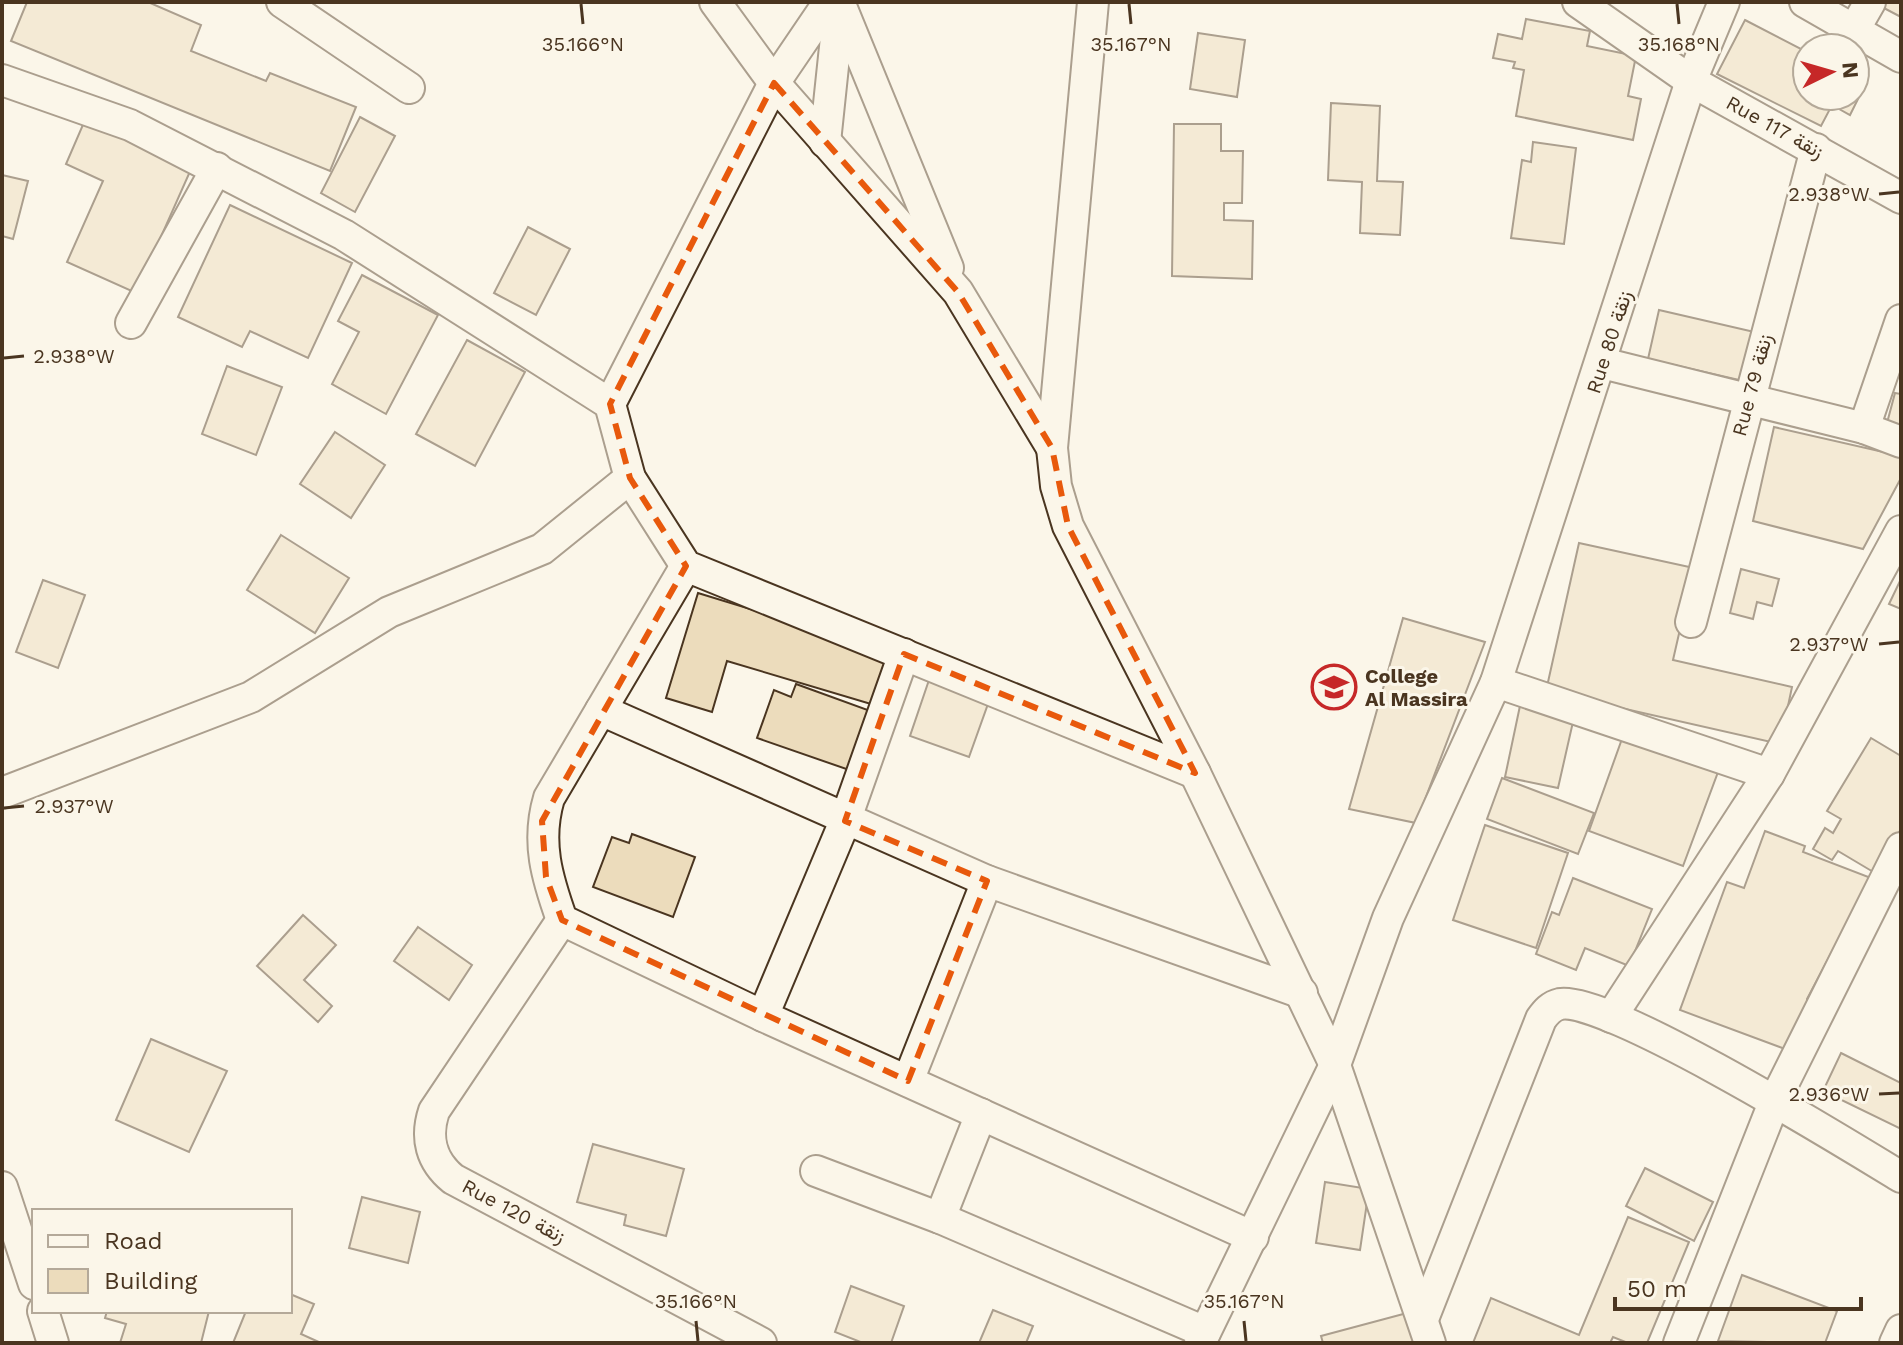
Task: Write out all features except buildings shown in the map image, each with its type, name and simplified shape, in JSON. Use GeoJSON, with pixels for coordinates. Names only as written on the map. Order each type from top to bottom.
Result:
{"type":"FeatureCollection","features":[{"type":"Feature","properties":{"kind":"street"},"geometry":{"type":"LineString","coordinates":[[282,2],[409,88]]}},
{"type":"Feature","properties":{"kind":"street"},"geometry":{"type":"LineString","coordinates":[[715,2],[774,83],[958,292]]}},
{"type":"Feature","properties":{"kind":"street"},"geometry":{"type":"LineString","coordinates":[[1093,2],[1052,448],[1056,486],[1068,526],[1195,773],[1335,1065],[1427,1331]]}},
{"type":"Feature","properties":{"kind":"street","name":"Rue 117 زنقة"},"geometry":{"type":"LineString","coordinates":[[1578,2],[1691,81],[1901,198]]}},
{"type":"Feature","properties":{"kind":"street","name":"Rue 80 زنقة"},"geometry":{"type":"LineString","coordinates":[[1202,1338],[1335,1065],[1388,918],[1496,682],[1691,81],[1724,2]]}},
{"type":"Feature","properties":{"kind":"street"},"geometry":{"type":"LineString","coordinates":[[1805,2],[1901,57]]}},
{"type":"Feature","properties":{"kind":"street"},"geometry":{"type":"LineString","coordinates":[[1854,30],[1870,2]]}},
{"type":"Feature","properties":{"kind":"street"},"geometry":{"type":"LineString","coordinates":[[836,3],[774,83],[610,404],[630,478],[686,566],[1195,773]]}},
{"type":"Feature","properties":{"kind":"street"},"geometry":{"type":"LineString","coordinates":[[825,142],[836,3]]}},
{"type":"Feature","properties":{"kind":"street"},"geometry":{"type":"LineString","coordinates":[[836,3],[958,292],[1052,448]]}},
{"type":"Feature","properties":{"kind":"street"},"geometry":{"type":"LineString","coordinates":[[2,80],[130,125],[344,235],[610,404]]}},
{"type":"Feature","properties":{"kind":"street","name":"Rue 79 زنقة"},"geometry":{"type":"LineString","coordinates":[[1691,622],[1816,149]]}},
{"type":"Feature","properties":{"kind":"street"},"geometry":{"type":"LineString","coordinates":[[131,323],[217,168]]}},
{"type":"Feature","properties":{"kind":"street"},"geometry":{"type":"LineString","coordinates":[[1864,428],[1901,320]]}},
{"type":"Feature","properties":{"kind":"street"},"geometry":{"type":"LineString","coordinates":[[1602,363],[1864,428],[1901,442]]}},
{"type":"Feature","properties":{"kind":"street"},"geometry":{"type":"LineString","coordinates":[[2,793],[251,697],[389,612],[542,549],[630,478]]}},
{"type":"Feature","properties":{"kind":"street"},"geometry":{"type":"LineString","coordinates":[[1611,1017],[1769,774],[1901,531]]}},
{"type":"Feature","properties":{"kind":"street"},"geometry":{"type":"LineString","coordinates":[[686,566],[549,798],[542,821],[546,877],[562,920],[763,1016],[1253,1237]]}},
{"type":"Feature","properties":{"kind":"street"},"geometry":{"type":"LineString","coordinates":[[763,1016],[845,821],[904,654]]}},
{"type":"Feature","properties":{"kind":"street"},"geometry":{"type":"LineString","coordinates":[[1496,682],[1769,774]]}},
{"type":"Feature","properties":{"kind":"street"},"geometry":{"type":"LineString","coordinates":[[601,710],[845,821],[987,881],[1302,993]]}},
{"type":"Feature","properties":{"kind":"street"},"geometry":{"type":"LineString","coordinates":[[1679,1343],[1775,1100],[1901,848]]}},
{"type":"Feature","properties":{"kind":"street"},"geometry":{"type":"LineString","coordinates":[[908,1081],[987,881]]}},
{"type":"Feature","properties":{"kind":"street","name":"Rue 120 زنقة"},"geometry":{"type":"LineString","coordinates":[[562,920],[434,1111],[429,1141],[435,1159],[453,1179],[761,1343]]}},
{"type":"Feature","properties":{"kind":"street"},"geometry":{"type":"LineString","coordinates":[[1427,1331],[1541,1019],[1548,1010],[1560,1004],[1577,1005],[1611,1017],[1775,1100],[1901,1177]]}},
{"type":"Feature","properties":{"kind":"street"},"geometry":{"type":"LineString","coordinates":[[940,1218],[981,1114]]}},
{"type":"Feature","properties":{"kind":"street"},"geometry":{"type":"LineString","coordinates":[[816,1171],[940,1218],[1202,1338]]}},
{"type":"Feature","properties":{"kind":"street"},"geometry":{"type":"LineString","coordinates":[[2,1187],[32,1278]]}},
{"type":"Feature","properties":{"kind":"street"},"geometry":{"type":"LineString","coordinates":[[44,1313],[53,1343]]}},
{"type":"Feature","properties":{"kind":"street"},"geometry":{"type":"LineString","coordinates":[[1895,1343],[1901,1330]]}},
{"type":"Feature","properties":{"kind":"highlighted area"},"geometry":{"type":"Polygon","coordinates":[[[774,83],[958,292],[1052,448],[1068,526],[1195,773],[904,654],[845,821],[987,881],[908,1081],[562,920],[546,877],[542,821],[686,566],[630,478],[610,404],[774,83]]]}},
{"type":"Feature","properties":{"kind":"place","name":"College Al Massira"},"geometry":{"type":"Point","coordinates":[1334,687]}}]}
